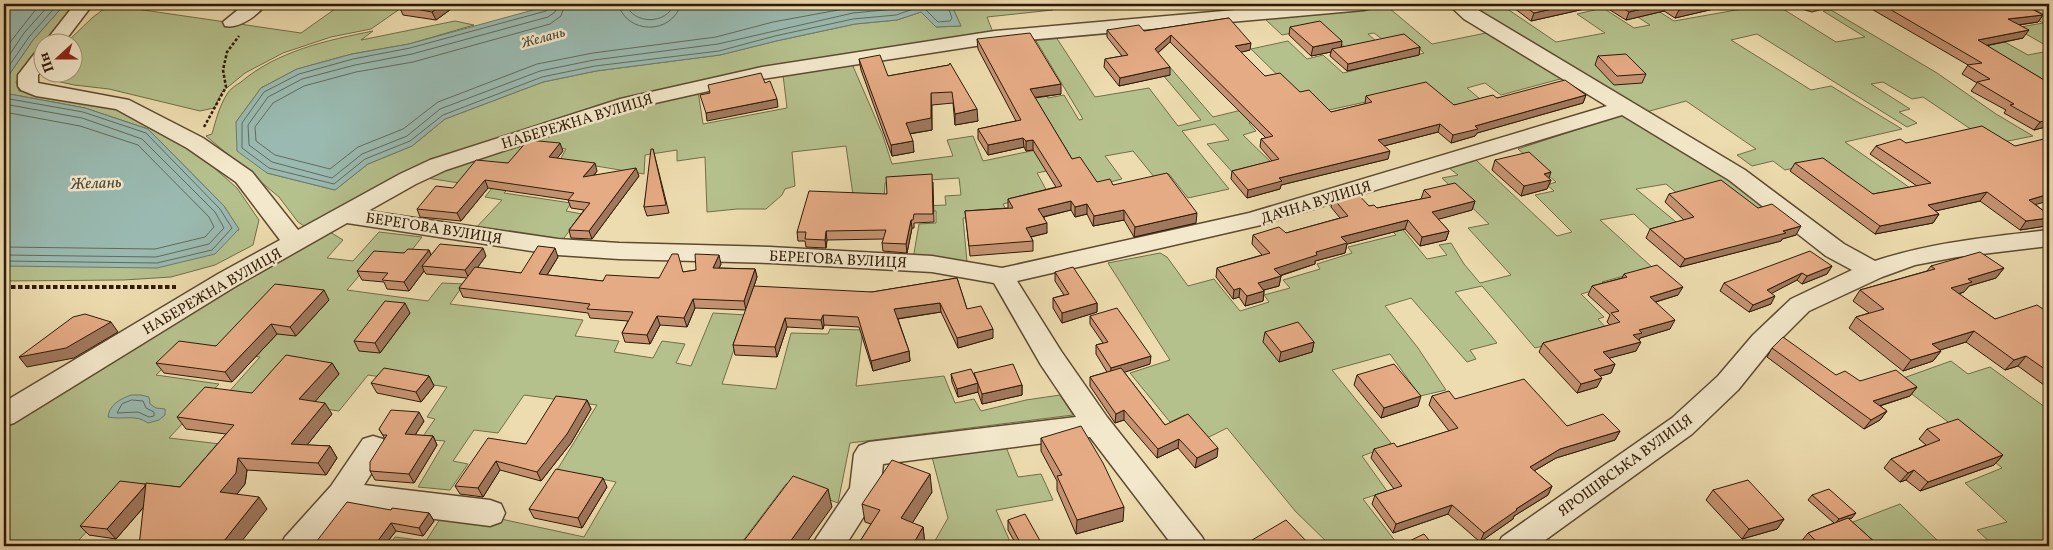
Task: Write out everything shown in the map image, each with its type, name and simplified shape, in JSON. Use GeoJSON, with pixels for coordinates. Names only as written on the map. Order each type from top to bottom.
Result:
{"type":"FeatureCollection","features":[{"type":"Feature","properties":{"kind":"street"},"geometry":{"type":"LineString","coordinates":[[62,32],[84,4]]}},
{"type":"Feature","properties":{"kind":"street"},"geometry":{"type":"LineString","coordinates":[[232,22],[257,4]]}},
{"type":"Feature","properties":{"kind":"street","name":"НАБЕРЕЖНА ВУЛИЦЯ"},"geometry":{"type":"LineString","coordinates":[[4,415],[227,280],[408,179],[438,165],[627,103],[762,74],[995,37],[1364,4]]}},
{"type":"Feature","properties":{"kind":"street"},"geometry":{"type":"LineString","coordinates":[[1457,4],[1471,16],[1737,175],[1835,250],[1873,271]]}},
{"type":"Feature","properties":{"kind":"street"},"geometry":{"type":"LineString","coordinates":[[32,70],[28,75],[28,86],[36,90],[122,104],[195,143],[244,177],[296,242]]}},
{"type":"Feature","properties":{"kind":"street","name":"ДАЧНА ВУЛИЦЯ"},"geometry":{"type":"LineString","coordinates":[[1002,276],[1253,220],[1625,107]]}},
{"type":"Feature","properties":{"kind":"street","name":"БЕРЕГОВА ВУЛИЦЯ"},"geometry":{"type":"LineString","coordinates":[[344,215],[558,247],[619,252],[770,255],[932,264],[1002,276]]}},
{"type":"Feature","properties":{"kind":"street","name":"ЯРОШІВСЬКА ВУЛИЦЯ"},"geometry":{"type":"LineString","coordinates":[[1513,546],[1682,426],[1728,383],[1762,342],[1800,305],[1873,271],[1912,258],[1957,249],[2049,238]]}},
{"type":"Feature","properties":{"kind":"street"},"geometry":{"type":"LineString","coordinates":[[1002,276],[1050,358],[1097,425],[1191,546]]}},
{"type":"Feature","properties":{"kind":"street"},"geometry":{"type":"LineString","coordinates":[[828,546],[865,491],[869,454],[1097,425]]}},
{"type":"Feature","properties":{"kind":"street"},"geometry":{"type":"LineString","coordinates":[[296,546],[342,494],[373,447]]}},
{"type":"Feature","properties":{"kind":"street"},"geometry":{"type":"LineString","coordinates":[[342,494],[490,513]]}},
{"type":"Feature","properties":{"kind":"path"},"geometry":{"type":"LineString","coordinates":[[195,143],[226,86],[223,70],[227,52],[240,33],[239,30],[230,27],[232,22]]}},
{"type":"Feature","properties":{"kind":"path"},"geometry":{"type":"LineString","coordinates":[[4,288],[174,287],[182,285]]}},
{"type":"Feature","properties":{"kind":"green space"},"geometry":{"type":"Polygon","coordinates":[[[65,4],[78,4],[54,32],[40,32],[65,4]]]}},
{"type":"Feature","properties":{"kind":"green space"},"geometry":{"type":"Polygon","coordinates":[[[342,4],[407,4],[371,29],[331,37],[283,53],[245,73],[222,92],[214,108],[200,111],[109,89],[60,82],[82,82],[82,32],[77,32],[109,5],[301,33],[342,4]]]}},
{"type":"Feature","properties":{"kind":"green space"},"geometry":{"type":"Polygon","coordinates":[[[951,4],[1049,4],[1053,10],[987,17],[994,35],[761,70],[540,126],[307,228],[298,222],[279,197],[206,136],[212,134],[224,99],[230,90],[270,62],[304,48],[338,38],[373,31],[361,40],[455,21],[474,25],[409,44],[352,54],[297,69],[261,88],[236,122],[267,173],[335,190],[368,164],[412,146],[445,119],[543,82],[596,71],[720,55],[855,24],[897,20],[921,12],[936,27],[961,26],[951,4]]]}},
{"type":"Feature","properties":{"kind":"green space"},"geometry":{"type":"Polygon","coordinates":[[[1472,4],[1500,4],[1556,42],[1605,33],[1577,14],[1603,8],[1634,28],[1650,25],[1618,4],[1647,4],[1674,21],[1742,9],[1734,4],[1755,4],[1759,6],[1775,4],[1836,42],[1865,37],[1823,11],[1831,10],[1937,73],[1996,114],[2033,136],[1993,144],[1923,97],[1912,99],[1883,82],[1871,84],[1910,109],[1899,112],[1917,123],[1907,127],[1757,34],[1731,40],[1811,90],[1831,86],[1902,129],[1845,142],[1913,190],[1866,200],[1818,163],[1785,170],[1773,161],[1752,166],[1737,155],[1756,149],[1686,101],[1646,112],[1481,15],[1472,4]]]}},
{"type":"Feature","properties":{"kind":"green space"},"geometry":{"type":"Polygon","coordinates":[[[2013,4],[2025,4],[2049,17],[2049,47],[2015,28],[2043,23],[2019,10],[2013,4]]]}},
{"type":"Feature","properties":{"kind":"green space"},"geometry":{"type":"Polygon","coordinates":[[[1389,8],[1432,44],[1486,33],[1564,78],[1501,95],[1485,83],[1467,88],[1480,99],[1449,108],[1375,100],[1324,111],[1300,97],[1251,49],[1288,41],[1307,59],[1323,55],[1343,73],[1424,53],[1403,35],[1382,39],[1374,33],[1368,34],[1377,42],[1347,49],[1322,27],[1282,35],[1265,19],[1389,8]]]}},
{"type":"Feature","properties":{"kind":"green space"},"geometry":{"type":"Polygon","coordinates":[[[1976,26],[2028,55],[2049,51],[2049,91],[1947,31],[1976,26]]]}},
{"type":"Feature","properties":{"kind":"green space"},"geometry":{"type":"Polygon","coordinates":[[[1056,37],[1095,97],[1149,88],[1178,126],[1201,120],[1151,61],[1162,58],[1213,117],[1254,107],[1273,117],[1249,123],[1256,131],[1243,135],[1274,165],[1235,175],[1207,144],[1229,140],[1215,124],[1182,131],[1229,189],[1188,198],[1169,174],[1155,178],[1133,151],[1105,156],[1122,179],[1098,185],[1083,163],[1037,173],[1048,193],[1003,204],[1008,213],[997,216],[963,218],[967,262],[961,264],[913,259],[919,224],[936,223],[936,211],[921,211],[899,207],[946,205],[945,196],[961,195],[959,178],[885,183],[884,201],[853,195],[846,146],[792,152],[795,186],[785,189],[782,195],[766,209],[707,212],[705,157],[677,161],[677,150],[645,155],[644,174],[560,160],[566,149],[528,144],[532,163],[504,193],[571,203],[566,211],[582,214],[561,242],[473,231],[502,200],[485,197],[492,188],[420,177],[627,107],[698,91],[703,124],[787,108],[783,75],[852,64],[882,133],[892,164],[953,156],[947,140],[973,136],[983,161],[1060,145],[1021,77],[1040,83],[1048,98],[1064,95],[1079,120],[1083,119],[1035,39],[1056,37]]]}},
{"type":"Feature","properties":{"kind":"green space"},"geometry":{"type":"Polygon","coordinates":[[[32,41],[32,59],[16,82],[19,91],[129,110],[203,158],[237,188],[259,220],[253,245],[215,265],[171,277],[124,280],[4,281],[4,266],[239,230],[224,206],[148,129],[85,108],[4,93],[4,82],[32,41]]]}},
{"type":"Feature","properties":{"kind":"green space"},"geometry":{"type":"Polygon","coordinates":[[[1627,113],[1736,181],[1769,207],[1737,243],[1666,184],[1636,189],[1681,226],[1654,233],[1634,214],[1600,220],[1653,268],[1602,282],[1607,287],[1581,294],[1604,317],[1598,319],[1607,329],[1535,348],[1482,286],[1455,292],[1497,343],[1470,350],[1476,359],[1467,362],[1411,298],[1385,306],[1418,348],[1446,390],[1420,396],[1390,354],[1332,370],[1391,443],[1384,448],[1362,456],[1387,491],[1363,499],[1399,546],[1331,546],[1296,512],[1227,428],[1207,438],[1185,415],[1170,422],[1130,373],[1170,360],[1108,263],[1160,253],[1167,257],[1188,286],[1214,279],[1240,311],[1269,302],[1264,295],[1290,288],[1283,280],[1320,269],[1317,264],[1352,253],[1348,247],[1396,235],[1376,212],[1386,209],[1427,259],[1447,255],[1439,245],[1451,243],[1464,264],[1480,283],[1511,275],[1468,228],[1489,224],[1442,178],[1458,175],[1449,168],[1476,160],[1557,236],[1572,232],[1535,195],[1554,191],[1547,185],[1556,182],[1518,149],[1627,113]]]}},
{"type":"Feature","properties":{"kind":"green space"},"geometry":{"type":"Polygon","coordinates":[[[330,232],[343,240],[327,258],[353,261],[379,232],[422,237],[405,259],[375,257],[347,290],[428,301],[442,283],[464,284],[450,304],[583,320],[575,336],[619,341],[614,352],[653,358],[662,341],[685,344],[676,363],[691,366],[713,313],[746,315],[722,384],[776,389],[791,333],[828,334],[830,329],[863,330],[856,386],[944,376],[955,403],[974,399],[981,411],[1026,400],[1060,395],[1073,415],[850,443],[838,503],[786,484],[739,546],[389,546],[395,537],[426,541],[442,516],[501,519],[584,537],[616,482],[557,470],[597,405],[524,395],[498,433],[474,430],[453,461],[468,464],[450,490],[418,487],[445,441],[421,439],[435,419],[427,417],[447,387],[368,375],[339,411],[226,395],[260,357],[184,348],[156,375],[219,384],[169,438],[229,445],[188,493],[130,484],[79,540],[90,544],[88,546],[4,546],[4,423],[330,232]]]}},
{"type":"Feature","properties":{"kind":"green space"},"geometry":{"type":"Polygon","coordinates":[[[1951,361],[1968,374],[1990,367],[2049,410],[2049,546],[1994,546],[1977,530],[2007,522],[1965,483],[2002,468],[1952,425],[1895,381],[1951,361]]]}},
{"type":"Feature","properties":{"kind":"green space"},"geometry":{"type":"Polygon","coordinates":[[[1006,447],[1018,477],[1041,474],[1053,500],[996,510],[1012,546],[932,546],[948,518],[932,457],[1006,447]]]}},
{"type":"Feature","properties":{"kind":"green space"},"geometry":{"type":"Polygon","coordinates":[[[1900,504],[1943,546],[1861,546],[1840,527],[1900,504]]]}},
{"type":"Feature","properties":{"kind":"water"},"geometry":{"type":"Polygon","coordinates":[[[4,4],[65,4],[40,32],[32,32],[32,41],[4,82],[4,4]]]}},
{"type":"Feature","properties":{"kind":"water","name":"Желань"},"geometry":{"type":"Polygon","coordinates":[[[555,4],[624,4],[647,8],[684,4],[951,4],[961,26],[936,27],[921,12],[897,20],[855,24],[720,55],[596,71],[543,82],[445,119],[412,146],[368,164],[335,190],[267,173],[237,151],[236,122],[261,88],[297,69],[352,54],[409,44],[555,4]]]}},
{"type":"Feature","properties":{"kind":"water","name":"Желань"},"geometry":{"type":"Polygon","coordinates":[[[4,93],[85,108],[148,129],[224,206],[239,229],[215,254],[157,268],[4,266],[4,93]]]}},
{"type":"Feature","properties":{"kind":"water"},"geometry":{"type":"Polygon","coordinates":[[[131,395],[149,397],[150,404],[156,408],[165,409],[165,415],[159,420],[148,423],[134,418],[108,417],[110,409],[116,403],[131,395]]]}},
{"type":"Feature","properties":{"kind":"building"},"geometry":{"type":"Polygon","coordinates":[[[402,4],[443,4],[432,12],[399,6],[402,4]]]}},
{"type":"Feature","properties":{"kind":"building"},"geometry":{"type":"Polygon","coordinates":[[[1521,4],[1574,4],[1534,13],[1521,4]]]}},
{"type":"Feature","properties":{"kind":"building"},"geometry":{"type":"Polygon","coordinates":[[[1616,4],[1663,4],[1629,12],[1616,4]]]}},
{"type":"Feature","properties":{"kind":"building"},"geometry":{"type":"Polygon","coordinates":[[[1668,4],[1706,4],[1679,10],[1668,4]]]}},
{"type":"Feature","properties":{"kind":"building"},"geometry":{"type":"Polygon","coordinates":[[[1881,4],[2023,4],[2043,15],[2008,19],[2029,30],[1978,40],[2049,83],[2049,119],[2040,122],[2010,105],[2014,104],[1977,82],[1990,79],[1967,65],[1982,63],[1881,4]]]}},
{"type":"Feature","properties":{"kind":"building"},"geometry":{"type":"Polygon","coordinates":[[[1229,18],[1251,43],[1235,46],[1265,76],[1280,73],[1300,92],[1309,90],[1331,112],[1372,102],[1366,96],[1426,82],[1454,105],[1493,95],[1497,98],[1565,80],[1586,95],[1475,126],[1478,129],[1453,135],[1440,124],[1378,140],[1390,151],[1279,178],[1282,181],[1248,190],[1232,171],[1279,159],[1261,139],[1273,136],[1171,35],[1155,49],[1170,67],[1120,78],[1105,59],[1128,55],[1107,30],[1139,25],[1144,31],[1229,18]]]}},
{"type":"Feature","properties":{"kind":"building"},"geometry":{"type":"Polygon","coordinates":[[[1320,21],[1342,41],[1313,47],[1290,27],[1320,21]]]}},
{"type":"Feature","properties":{"kind":"building"},"geometry":{"type":"Polygon","coordinates":[[[1030,33],[1061,84],[1030,89],[1072,159],[1080,157],[1097,182],[1110,179],[1113,185],[1167,173],[1197,213],[1135,227],[1124,210],[1094,216],[1087,204],[1075,207],[1071,201],[1038,209],[1047,223],[1026,228],[1033,241],[969,246],[965,211],[1013,208],[1008,199],[1062,186],[1033,140],[1026,141],[1023,138],[988,145],[978,129],[1021,120],[977,39],[1030,33]]]}},
{"type":"Feature","properties":{"kind":"building"},"geometry":{"type":"Polygon","coordinates":[[[1404,34],[1420,47],[1348,64],[1332,49],[1404,34]]]}},
{"type":"Feature","properties":{"kind":"building"},"geometry":{"type":"Polygon","coordinates":[[[1626,54],[1646,74],[1617,76],[1598,56],[1626,54]]]}},
{"type":"Feature","properties":{"kind":"building"},"geometry":{"type":"Polygon","coordinates":[[[880,55],[888,76],[949,65],[950,63],[977,109],[955,114],[952,92],[931,93],[931,118],[906,123],[913,141],[891,145],[859,59],[880,55]]]}},
{"type":"Feature","properties":{"kind":"building"},"geometry":{"type":"Polygon","coordinates":[[[761,73],[765,83],[770,81],[777,99],[706,113],[700,95],[710,93],[708,85],[761,73]]]}},
{"type":"Feature","properties":{"kind":"building"},"geometry":{"type":"Polygon","coordinates":[[[1982,126],[2015,146],[2049,139],[2049,194],[2029,200],[2049,215],[2049,218],[2026,221],[1987,192],[1928,205],[1939,214],[1880,226],[1795,163],[1823,158],[1873,194],[1931,183],[1876,146],[1900,139],[1906,143],[1982,126]]]}},
{"type":"Feature","properties":{"kind":"building"},"geometry":{"type":"Polygon","coordinates":[[[528,140],[560,143],[549,157],[595,163],[583,177],[636,168],[589,231],[569,230],[590,203],[568,200],[574,193],[485,180],[457,213],[417,209],[436,186],[453,188],[476,160],[508,163],[528,140]]]}},
{"type":"Feature","properties":{"kind":"building"},"geometry":{"type":"Polygon","coordinates":[[[651,149],[653,149],[666,205],[644,207],[651,149]]]}},
{"type":"Feature","properties":{"kind":"building"},"geometry":{"type":"Polygon","coordinates":[[[1529,152],[1551,172],[1544,174],[1551,180],[1524,186],[1495,160],[1529,152]]]}},
{"type":"Feature","properties":{"kind":"building"},"geometry":{"type":"Polygon","coordinates":[[[932,174],[933,214],[914,214],[906,244],[882,243],[886,230],[826,231],[825,240],[805,239],[806,232],[797,232],[809,191],[887,194],[886,177],[932,174]]]}},
{"type":"Feature","properties":{"kind":"building"},"geometry":{"type":"Polygon","coordinates":[[[1721,180],[1758,208],[1772,204],[1801,226],[1783,231],[1786,233],[1685,259],[1650,229],[1694,217],[1669,194],[1721,180]]]}},
{"type":"Feature","properties":{"kind":"building"},"geometry":{"type":"Polygon","coordinates":[[[1455,183],[1475,201],[1432,212],[1449,231],[1422,237],[1408,220],[1341,237],[1347,243],[1316,252],[1317,255],[1274,269],[1281,276],[1258,283],[1264,291],[1247,296],[1240,288],[1234,290],[1217,268],[1270,253],[1253,235],[1279,227],[1286,233],[1348,216],[1333,198],[1356,192],[1369,206],[1374,205],[1377,208],[1431,197],[1424,190],[1455,183]]]}},
{"type":"Feature","properties":{"kind":"building"},"geometry":{"type":"Polygon","coordinates":[[[440,244],[483,248],[465,270],[422,266],[440,244]]]}},
{"type":"Feature","properties":{"kind":"building"},"geometry":{"type":"Polygon","coordinates":[[[538,246],[555,248],[539,274],[603,281],[606,275],[659,278],[672,254],[678,254],[683,272],[696,270],[695,254],[719,255],[713,268],[755,269],[744,301],[693,299],[684,318],[657,316],[647,335],[622,333],[633,312],[587,309],[590,304],[459,288],[475,267],[521,273],[538,246]]]}},
{"type":"Feature","properties":{"kind":"building"},"geometry":{"type":"Polygon","coordinates":[[[408,249],[429,250],[404,282],[382,280],[388,273],[357,271],[374,251],[404,253],[408,249]]]}},
{"type":"Feature","properties":{"kind":"building"},"geometry":{"type":"Polygon","coordinates":[[[1810,251],[1832,266],[1807,276],[1802,273],[1767,290],[1775,296],[1753,305],[1724,283],[1810,251]]]}},
{"type":"Feature","properties":{"kind":"building"},"geometry":{"type":"Polygon","coordinates":[[[1980,252],[2004,268],[1968,279],[1972,282],[1951,288],[1995,319],[2037,305],[2049,313],[2049,372],[2026,356],[2014,360],[1974,331],[1932,344],[1941,351],[1911,360],[1856,317],[1884,309],[1860,290],[1935,269],[1931,266],[1980,252]]]}},
{"type":"Feature","properties":{"kind":"building"},"geometry":{"type":"Polygon","coordinates":[[[1657,265],[1683,287],[1650,297],[1675,320],[1639,330],[1642,333],[1633,335],[1641,342],[1603,352],[1615,364],[1594,370],[1602,378],[1581,384],[1543,343],[1620,322],[1611,313],[1619,311],[1592,286],[1627,277],[1624,274],[1657,265]]]}},
{"type":"Feature","properties":{"kind":"building"},"geometry":{"type":"Polygon","coordinates":[[[1073,267],[1097,303],[1062,313],[1053,298],[1069,294],[1055,272],[1073,267]]]}},
{"type":"Feature","properties":{"kind":"building"},"geometry":{"type":"Polygon","coordinates":[[[957,278],[967,309],[981,306],[993,329],[957,338],[940,303],[894,309],[909,351],[871,361],[858,317],[823,315],[821,320],[785,318],[775,347],[733,345],[754,286],[872,292],[957,278]]]}},
{"type":"Feature","properties":{"kind":"building"},"geometry":{"type":"Polygon","coordinates":[[[275,284],[324,290],[290,327],[271,324],[225,372],[156,363],[179,341],[216,346],[275,284]]]}},
{"type":"Feature","properties":{"kind":"building"},"geometry":{"type":"Polygon","coordinates":[[[385,301],[405,303],[375,343],[354,341],[385,301]]]}},
{"type":"Feature","properties":{"kind":"building"},"geometry":{"type":"Polygon","coordinates":[[[1117,308],[1151,356],[1111,368],[1096,345],[1108,342],[1090,316],[1117,308]]]}},
{"type":"Feature","properties":{"kind":"building"},"geometry":{"type":"Polygon","coordinates":[[[85,314],[111,322],[66,348],[19,357],[73,317],[85,314]]]}},
{"type":"Feature","properties":{"kind":"building"},"geometry":{"type":"Polygon","coordinates":[[[1298,322],[1314,342],[1281,352],[1265,332],[1298,322]]]}},
{"type":"Feature","properties":{"kind":"building"},"geometry":{"type":"Polygon","coordinates":[[[1783,337],[1836,375],[1845,371],[1860,381],[1896,370],[1917,387],[1873,401],[1887,411],[1871,420],[1772,348],[1783,337]]]}},
{"type":"Feature","properties":{"kind":"building"},"geometry":{"type":"Polygon","coordinates":[[[286,355],[332,363],[299,399],[325,403],[291,444],[330,446],[318,463],[238,458],[236,473],[220,492],[259,497],[220,546],[139,546],[146,483],[180,487],[234,425],[177,417],[205,387],[252,393],[286,355]]]}},
{"type":"Feature","properties":{"kind":"building"},"geometry":{"type":"Polygon","coordinates":[[[1013,364],[1022,385],[982,394],[974,373],[1013,364]]]}},
{"type":"Feature","properties":{"kind":"building"},"geometry":{"type":"Polygon","coordinates":[[[1394,364],[1421,396],[1384,408],[1357,375],[1394,364]]]}},
{"type":"Feature","properties":{"kind":"building"},"geometry":{"type":"Polygon","coordinates":[[[384,368],[429,376],[416,392],[371,383],[384,368]]]}},
{"type":"Feature","properties":{"kind":"building"},"geometry":{"type":"Polygon","coordinates":[[[1121,368],[1165,425],[1188,414],[1218,448],[1197,458],[1179,439],[1158,449],[1124,410],[1116,414],[1090,377],[1121,368]]]}},
{"type":"Feature","properties":{"kind":"building"},"geometry":{"type":"Polygon","coordinates":[[[971,369],[978,383],[957,389],[951,374],[971,369]]]}},
{"type":"Feature","properties":{"kind":"building"},"geometry":{"type":"Polygon","coordinates":[[[1524,379],[1567,426],[1603,414],[1620,431],[1560,449],[1530,467],[1552,486],[1516,509],[1484,533],[1452,505],[1396,524],[1375,495],[1402,486],[1374,449],[1394,443],[1397,447],[1458,428],[1432,396],[1449,391],[1455,399],[1524,379]]]}},
{"type":"Feature","properties":{"kind":"building"},"geometry":{"type":"Polygon","coordinates":[[[556,396],[587,400],[567,434],[537,472],[496,461],[478,488],[455,486],[488,438],[526,444],[556,396]]]}},
{"type":"Feature","properties":{"kind":"building"},"geometry":{"type":"Polygon","coordinates":[[[391,410],[419,412],[405,434],[433,436],[409,474],[370,471],[370,462],[387,435],[383,435],[379,429],[391,410]]]}},
{"type":"Feature","properties":{"kind":"building"},"geometry":{"type":"Polygon","coordinates":[[[1958,419],[2003,455],[1928,482],[1914,470],[1908,473],[1891,459],[1940,440],[1927,429],[1958,419]]]}},
{"type":"Feature","properties":{"kind":"building"},"geometry":{"type":"Polygon","coordinates":[[[1081,426],[1103,463],[1124,507],[1077,520],[1057,476],[1062,475],[1041,438],[1081,426]]]}},
{"type":"Feature","properties":{"kind":"building"},"geometry":{"type":"Polygon","coordinates":[[[892,460],[930,474],[901,518],[923,527],[912,546],[857,546],[880,510],[862,504],[892,460]]]}},
{"type":"Feature","properties":{"kind":"building"},"geometry":{"type":"Polygon","coordinates":[[[556,469],[603,478],[578,518],[529,509],[556,469]]]}},
{"type":"Feature","properties":{"kind":"building"},"geometry":{"type":"Polygon","coordinates":[[[793,476],[828,489],[787,546],[740,546],[793,476]]]}},
{"type":"Feature","properties":{"kind":"building"},"geometry":{"type":"Polygon","coordinates":[[[1748,480],[1784,519],[1749,529],[1713,490],[1748,480]]]}},
{"type":"Feature","properties":{"kind":"building"},"geometry":{"type":"Polygon","coordinates":[[[120,481],[145,484],[145,486],[107,529],[80,526],[120,481]]]}},
{"type":"Feature","properties":{"kind":"building"},"geometry":{"type":"Polygon","coordinates":[[[1829,489],[1856,513],[1839,519],[1812,495],[1829,489]]]}},
{"type":"Feature","properties":{"kind":"building"},"geometry":{"type":"Polygon","coordinates":[[[347,502],[391,510],[392,508],[429,513],[419,528],[391,523],[374,546],[313,546],[347,502]]]}},
{"type":"Feature","properties":{"kind":"building"},"geometry":{"type":"Polygon","coordinates":[[[1025,514],[1043,546],[1022,546],[1008,520],[1025,514]]]}},
{"type":"Feature","properties":{"kind":"building"},"geometry":{"type":"Polygon","coordinates":[[[1848,518],[1879,546],[1821,546],[1808,533],[1848,518]]]}},
{"type":"Feature","properties":{"kind":"building"},"geometry":{"type":"Polygon","coordinates":[[[1286,520],[1311,546],[1242,546],[1286,520]]]}},
{"type":"Feature","properties":{"kind":"building"},"geometry":{"type":"Polygon","coordinates":[[[1424,534],[1434,546],[1401,546],[1401,545],[1424,534]]]}}]}
